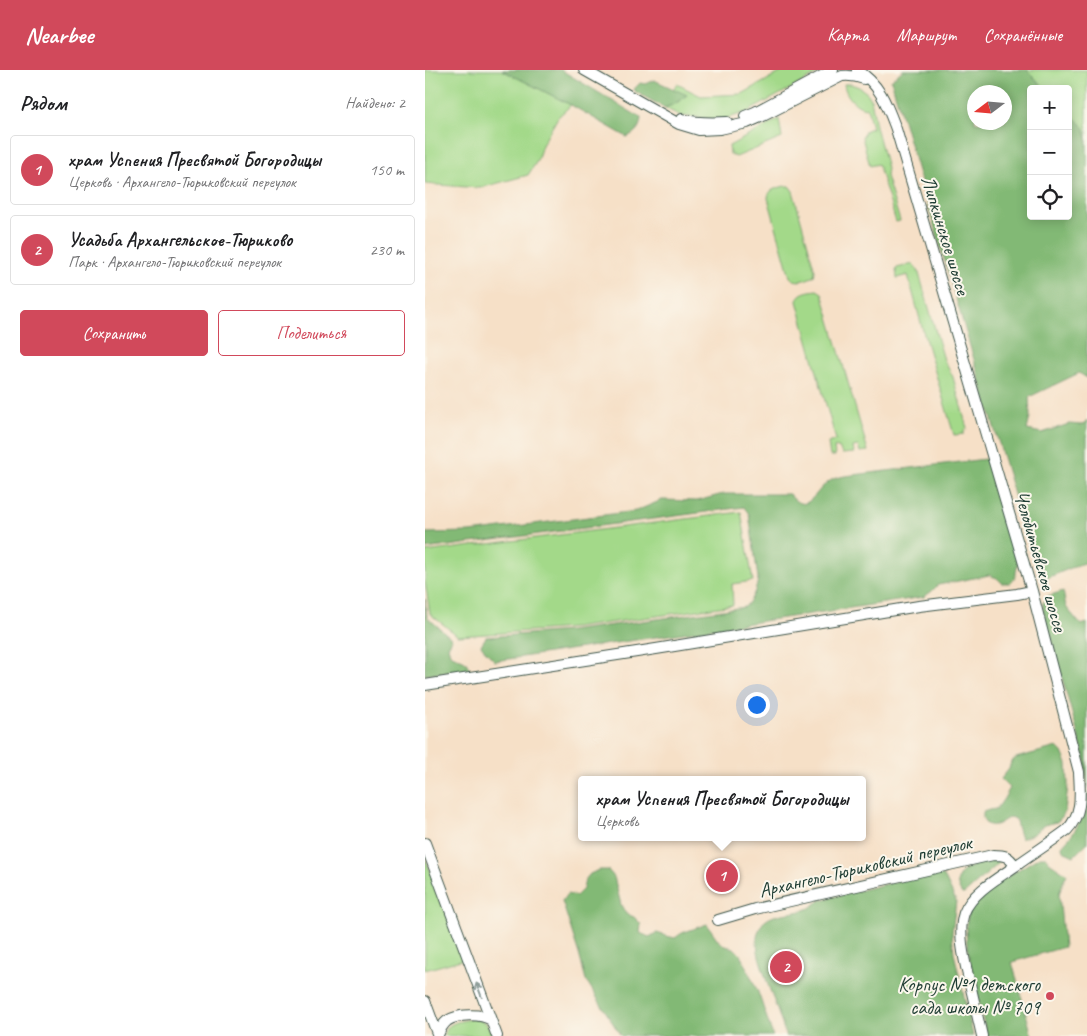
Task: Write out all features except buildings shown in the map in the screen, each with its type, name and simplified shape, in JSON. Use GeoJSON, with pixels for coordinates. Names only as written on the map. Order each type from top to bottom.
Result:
{"type":"FeatureCollection","features":[{"type":"Feature","properties":{"kind":"street"},"geometry":{"type":"LineString","coordinates":[[584,70],[679,124],[699,130],[729,128],[747,123],[842,76],[858,76],[873,84]]}},
{"type":"Feature","properties":{"kind":"street"},"geometry":{"type":"LineString","coordinates":[[662,114],[692,122],[717,123],[730,121],[755,112],[833,70]]}},
{"type":"Feature","properties":{"kind":"street"},"geometry":{"type":"LineString","coordinates":[[831,81],[841,74],[853,73],[857,70]]}},
{"type":"Feature","properties":{"kind":"street","name":"Липкинское шоссе"},"geometry":{"type":"LineString","coordinates":[[857,70],[864,74],[882,94],[896,129],[977,399]]}},
{"type":"Feature","properties":{"kind":"street","name":"Челобитьевское шоссе"},"geometry":{"type":"LineString","coordinates":[[977,399],[1032,591],[1078,765],[1080,792],[1079,811],[1074,822],[1067,830],[978,894],[965,911],[962,933],[963,952],[982,1036]]}},
{"type":"Feature","properties":{"kind":"street"},"geometry":{"type":"LineString","coordinates":[[425,685],[919,606],[1032,591]]}},
{"type":"Feature","properties":{"kind":"street"},"geometry":{"type":"LineString","coordinates":[[425,843],[497,1036]]}},
{"type":"Feature","properties":{"kind":"street","name":"Архангело-Тюриковский переулок"},"geometry":{"type":"LineString","coordinates":[[718,920],[765,907],[993,855],[1001,855],[1011,859],[1015,866]]}},
{"type":"Feature","properties":{"kind":"street"},"geometry":{"type":"LineString","coordinates":[[425,1001],[438,1036]]}},
{"type":"Feature","properties":{"kind":"street"},"geometry":{"type":"LineString","coordinates":[[438,1036],[448,1020],[478,1015],[491,1020]]}},
{"type":"Feature","properties":{"kind":"green space"},"geometry":{"type":"Polygon","coordinates":[[[425,70],[502,70],[571,105],[558,117],[542,145],[537,161],[528,175],[480,188],[425,184],[425,70]]]}},
{"type":"Feature","properties":{"kind":"green space"},"geometry":{"type":"Polygon","coordinates":[[[502,70],[561,70],[641,118],[639,127],[627,137],[571,105],[502,70]]]}},
{"type":"Feature","properties":{"kind":"green space"},"geometry":{"type":"Polygon","coordinates":[[[785,70],[825,70],[747,112],[728,118],[681,116],[665,108],[677,103],[686,95],[673,89],[677,84],[701,96],[742,94],[785,70]]]}},
{"type":"Feature","properties":{"kind":"green space"},"geometry":{"type":"Polygon","coordinates":[[[903,70],[1027,70],[1041,85],[1027,85],[1027,220],[1072,220],[1072,116],[1084,127],[1087,139],[1087,378],[1079,373],[1029,397],[1030,417],[1027,430],[1042,433],[1069,424],[1082,425],[1087,420],[1087,565],[1083,563],[1042,580],[1030,548],[891,80],[903,70]]]}},
{"type":"Feature","properties":{"kind":"green space"},"geometry":{"type":"Polygon","coordinates":[[[1027,70],[1087,70],[1087,140],[1083,127],[1072,116],[1072,85],[1041,85],[1027,70]]]}},
{"type":"Feature","properties":{"kind":"green space"},"geometry":{"type":"Polygon","coordinates":[[[654,80],[687,95],[665,108],[636,92],[634,89],[640,83],[645,84],[654,80]]]}},
{"type":"Feature","properties":{"kind":"green space"},"geometry":{"type":"Polygon","coordinates":[[[844,84],[859,87],[871,99],[887,168],[886,176],[900,221],[896,222],[878,164],[870,166],[862,137],[866,130],[872,128],[867,108],[859,106],[852,100],[846,92],[844,84]]]}},
{"type":"Feature","properties":{"kind":"green space"},"geometry":{"type":"Polygon","coordinates":[[[779,119],[782,138],[736,157],[730,154],[729,146],[779,119]]]}},
{"type":"Feature","properties":{"kind":"green space"},"geometry":{"type":"Polygon","coordinates":[[[789,186],[793,191],[815,271],[814,276],[801,281],[790,277],[768,198],[772,191],[789,186]]]}},
{"type":"Feature","properties":{"kind":"green space"},"geometry":{"type":"Polygon","coordinates":[[[913,264],[918,270],[944,360],[953,377],[967,428],[964,434],[954,435],[908,275],[897,278],[897,268],[913,264]]]}},
{"type":"Feature","properties":{"kind":"green space"},"geometry":{"type":"Polygon","coordinates":[[[817,290],[822,293],[868,451],[860,452],[858,446],[853,447],[854,453],[842,454],[839,447],[834,448],[835,456],[830,456],[828,443],[836,440],[797,301],[802,294],[817,290]]]}},
{"type":"Feature","properties":{"kind":"green space"},"geometry":{"type":"Polygon","coordinates":[[[989,460],[1018,563],[1015,577],[1010,583],[1002,583],[997,578],[989,575],[938,585],[924,597],[495,661],[481,645],[486,637],[569,631],[745,607],[754,594],[758,578],[749,514],[744,507],[425,549],[425,533],[470,532],[636,511],[662,500],[697,501],[723,494],[789,494],[796,501],[806,503],[824,485],[839,477],[989,460]]]}},
{"type":"Feature","properties":{"kind":"green space"},"geometry":{"type":"Polygon","coordinates":[[[741,512],[753,581],[732,584],[733,605],[574,628],[458,636],[430,614],[425,581],[425,552],[741,512]]]}},
{"type":"Feature","properties":{"kind":"green space"},"geometry":{"type":"Polygon","coordinates":[[[1063,591],[1066,607],[1081,625],[1087,623],[1087,788],[1084,756],[1043,610],[1043,603],[1048,596],[1063,591]]]}},
{"type":"Feature","properties":{"kind":"green space"},"geometry":{"type":"Polygon","coordinates":[[[425,599],[427,617],[452,639],[448,647],[450,654],[465,661],[470,669],[425,675],[425,599]]]}},
{"type":"Feature","properties":{"kind":"green space"},"geometry":{"type":"Polygon","coordinates":[[[1057,747],[1062,752],[1067,764],[1068,785],[1065,811],[1062,817],[1057,822],[1044,825],[1033,834],[1021,839],[1016,819],[1010,817],[996,825],[986,824],[983,812],[996,809],[1010,788],[1001,779],[1009,769],[1011,762],[1016,758],[1057,747]]]}},
{"type":"Feature","properties":{"kind":"green space"},"geometry":{"type":"Polygon","coordinates":[[[1087,793],[1087,843],[1074,856],[1063,851],[1062,846],[1072,835],[1085,813],[1087,793]]]}},
{"type":"Feature","properties":{"kind":"green space"},"geometry":{"type":"Polygon","coordinates":[[[425,857],[464,959],[425,970],[425,857]]]}},
{"type":"Feature","properties":{"kind":"green space"},"geometry":{"type":"Polygon","coordinates":[[[1039,857],[1046,857],[1049,862],[1067,874],[1059,894],[1064,947],[1012,962],[1032,1036],[987,1036],[967,947],[966,926],[968,917],[971,908],[983,894],[1039,857]]]}},
{"type":"Feature","properties":{"kind":"green space"},"geometry":{"type":"Polygon","coordinates":[[[993,859],[999,860],[998,864],[962,894],[958,886],[961,874],[972,866],[993,859]]]}},
{"type":"Feature","properties":{"kind":"green space"},"geometry":{"type":"Polygon","coordinates":[[[599,870],[608,870],[614,877],[621,905],[626,914],[634,917],[641,924],[640,933],[649,937],[657,933],[675,938],[682,933],[707,924],[718,940],[725,946],[734,948],[740,954],[758,992],[773,1036],[621,1036],[586,980],[562,901],[567,894],[576,896],[583,889],[585,880],[590,874],[599,870]]]}},
{"type":"Feature","properties":{"kind":"green space"},"geometry":{"type":"Polygon","coordinates":[[[934,872],[945,878],[956,901],[952,933],[954,953],[973,1036],[786,1036],[758,951],[757,936],[763,922],[774,916],[805,910],[821,900],[934,872]]]}},
{"type":"Feature","properties":{"kind":"green space"},"geometry":{"type":"Polygon","coordinates":[[[472,1019],[486,1023],[492,1036],[444,1036],[445,1031],[450,1025],[472,1019]]]}},
{"type":"Feature","properties":{"kind":"place","name":"храм Успения Пресвятой Богородицы"},"geometry":{"type":"Point","coordinates":[722,876]}},
{"type":"Feature","properties":{"kind":"place","name":"Усадьба Архангельское-Тюриково"},"geometry":{"type":"Point","coordinates":[786,967]}},
{"type":"Feature","properties":{"kind":"place","name":"Корпус №1 детского сада школы № 709"},"geometry":{"type":"Point","coordinates":[1050,996]}}]}
